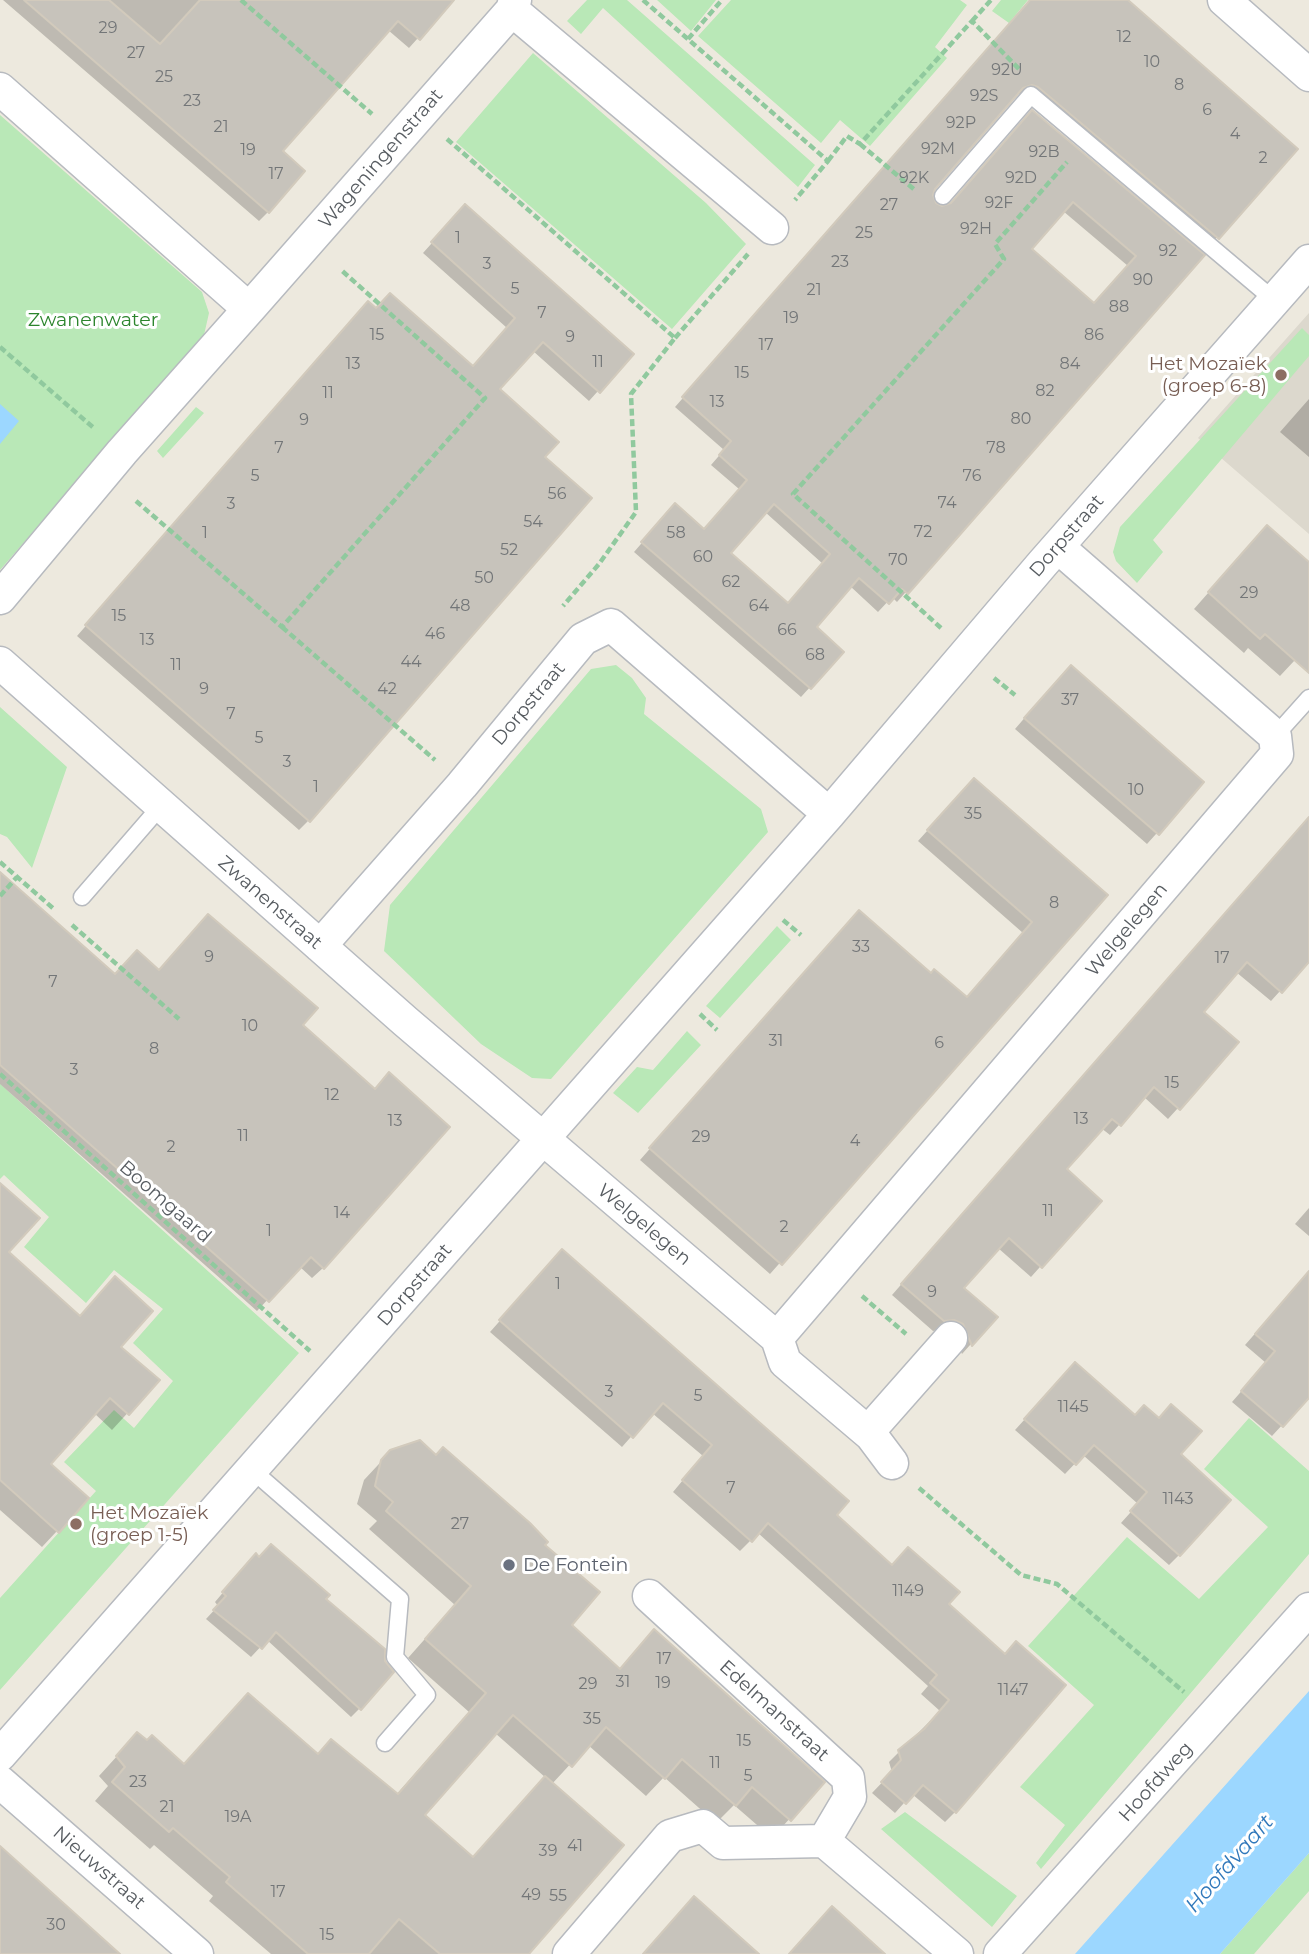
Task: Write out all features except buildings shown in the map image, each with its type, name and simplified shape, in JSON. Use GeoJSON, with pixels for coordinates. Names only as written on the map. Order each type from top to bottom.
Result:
{"type":"FeatureCollection","features":[{"type":"Feature","properties":{"kind":"street"},"geometry":{"type":"LineString","coordinates":[[1224,0],[1309,75]]}},
{"type":"Feature","properties":{"kind":"street","name":"Wageningenstraat"},"geometry":{"type":"LineString","coordinates":[[249,309],[514,5],[772,228]]}},
{"type":"Feature","properties":{"kind":"street"},"geometry":{"type":"LineString","coordinates":[[0,89],[249,309],[122,452],[0,598]]}},
{"type":"Feature","properties":{"kind":"street","name":"Dorpstraat"},"geometry":{"type":"LineString","coordinates":[[0,1755],[830,814],[1058,547],[1309,261]]}},
{"type":"Feature","properties":{"kind":"street"},"geometry":{"type":"LineString","coordinates":[[1058,547],[1275,736]]}},
{"type":"Feature","properties":{"kind":"street","name":"Dorpstraat"},"geometry":{"type":"LineString","coordinates":[[320,946],[462,785],[583,639],[611,625],[830,814]]}},
{"type":"Feature","properties":{"kind":"street","name":"Zwanenstraat"},"geometry":{"type":"LineString","coordinates":[[0,663],[160,807],[543,1139]]}},
{"type":"Feature","properties":{"kind":"street","name":"Welgelegen"},"geometry":{"type":"LineString","coordinates":[[777,1338],[1276,754],[1275,736]]}},
{"type":"Feature","properties":{"kind":"street","name":"Welgelegen"},"geometry":{"type":"LineString","coordinates":[[543,1139],[777,1338],[785,1362],[868,1432],[892,1463]]}},
{"type":"Feature","properties":{"kind":"street"},"geometry":{"type":"LineString","coordinates":[[868,1432],[942,1348]]}},
{"type":"Feature","properties":{"kind":"street","name":"Edelmanstraat"},"geometry":{"type":"LineString","coordinates":[[649,1596],[848,1778],[850,1797],[824,1841]]}},
{"type":"Feature","properties":{"kind":"street","name":"Hoofdweg"},"geometry":{"type":"LineString","coordinates":[[1000,1954],[1309,1609]]}},
{"type":"Feature","properties":{"kind":"street","name":"Nieuwstraat"},"geometry":{"type":"LineString","coordinates":[[0,1782],[197,1954]]}},
{"type":"Feature","properties":{"kind":"street"},"geometry":{"type":"LineString","coordinates":[[569,1954],[670,1836],[703,1826],[723,1843],[824,1841],[957,1954]]}},
{"type":"Feature","properties":{"kind":"lane"},"geometry":{"type":"LineString","coordinates":[[943,196],[1031,95],[1274,300]]}},
{"type":"Feature","properties":{"kind":"lane"},"geometry":{"type":"LineString","coordinates":[[1275,736],[1309,698]]}},
{"type":"Feature","properties":{"kind":"lane"},"geometry":{"type":"LineString","coordinates":[[82,898],[160,807]]}},
{"type":"Feature","properties":{"kind":"lane"},"geometry":{"type":"LineString","coordinates":[[252,1470],[400,1599],[395,1657],[427,1695],[385,1743]]}},
{"type":"Feature","properties":{"kind":"path"},"geometry":{"type":"LineString","coordinates":[[242,0],[399,138]]}},
{"type":"Feature","properties":{"kind":"path"},"geometry":{"type":"LineString","coordinates":[[643,0],[688,38],[722,0]]}},
{"type":"Feature","properties":{"kind":"path"},"geometry":{"type":"LineString","coordinates":[[860,144],[990,0]]}},
{"type":"Feature","properties":{"kind":"path"},"geometry":{"type":"LineString","coordinates":[[972,21],[1028,79],[1031,95]]}},
{"type":"Feature","properties":{"kind":"path"},"geometry":{"type":"LineString","coordinates":[[421,114],[675,338],[631,394],[636,512],[599,564],[562,607],[583,639]]}},
{"type":"Feature","properties":{"kind":"path"},"geometry":{"type":"LineString","coordinates":[[828,161],[847,136],[916,191],[943,196]]}},
{"type":"Feature","properties":{"kind":"path"},"geometry":{"type":"LineString","coordinates":[[968,652],[793,494],[1004,259],[995,244],[1086,141]]}},
{"type":"Feature","properties":{"kind":"path"},"geometry":{"type":"LineString","coordinates":[[282,628],[485,398],[340,269]]}},
{"type":"Feature","properties":{"kind":"path"},"geometry":{"type":"LineString","coordinates":[[0,347],[122,452]]}},
{"type":"Feature","properties":{"kind":"path"},"geometry":{"type":"LineString","coordinates":[[135,501],[462,785]]}},
{"type":"Feature","properties":{"kind":"path"},"geometry":{"type":"LineString","coordinates":[[0,862],[180,1019]]}},
{"type":"Feature","properties":{"kind":"path"},"geometry":{"type":"LineString","coordinates":[[0,896],[17,877]]}},
{"type":"Feature","properties":{"kind":"path","name":"Boomgaard"},"geometry":{"type":"LineString","coordinates":[[0,1074],[311,1351]]}},
{"type":"Feature","properties":{"kind":"path"},"geometry":{"type":"LineString","coordinates":[[854,1289],[942,1348]]}},
{"type":"Feature","properties":{"kind":"path"},"geometry":{"type":"LineString","coordinates":[[892,1463],[1021,1575],[1057,1584],[1215,1716]]}},
{"type":"Feature","properties":{"kind":"shaded area","name":"Het Mozaïek (groep 6-8)"},"geometry":{"type":"Polygon","coordinates":[[[1309,313],[1309,534],[1198,438],[1309,313]]]}},
{"type":"Feature","properties":{"kind":"green space"},"geometry":{"type":"Polygon","coordinates":[[[587,0],[627,0],[815,165],[798,187],[603,8],[581,34],[567,21],[587,0]]]}},
{"type":"Feature","properties":{"kind":"green space"},"geometry":{"type":"Polygon","coordinates":[[[657,0],[716,0],[691,31],[657,0]]]}},
{"type":"Feature","properties":{"kind":"green space"},"geometry":{"type":"Polygon","coordinates":[[[731,0],[960,0],[967,5],[935,47],[947,58],[870,146],[840,120],[821,143],[698,36],[731,0]]]}},
{"type":"Feature","properties":{"kind":"green space"},"geometry":{"type":"Polygon","coordinates":[[[1001,0],[1028,0],[1009,23],[992,11],[1001,0]]]}},
{"type":"Feature","properties":{"kind":"green space"},"geometry":{"type":"Polygon","coordinates":[[[533,53],[706,203],[746,244],[672,329],[456,142],[533,53]]]}},
{"type":"Feature","properties":{"kind":"green space","name":"Zwanenwater"},"geometry":{"type":"Polygon","coordinates":[[[0,115],[202,292],[209,313],[204,335],[0,570],[0,115]]]}},
{"type":"Feature","properties":{"kind":"green space"},"geometry":{"type":"Polygon","coordinates":[[[1302,328],[1309,335],[1309,356],[1153,540],[1163,552],[1137,583],[1116,561],[1113,552],[1120,527],[1302,328]]]}},
{"type":"Feature","properties":{"kind":"green space"},"geometry":{"type":"Polygon","coordinates":[[[196,407],[204,413],[163,458],[157,451],[196,407]]]}},
{"type":"Feature","properties":{"kind":"green space"},"geometry":{"type":"Polygon","coordinates":[[[616,665],[632,678],[646,698],[644,714],[761,809],[768,832],[551,1079],[532,1078],[481,1044],[384,951],[390,905],[591,669],[616,665]]]}},
{"type":"Feature","properties":{"kind":"green space"},"geometry":{"type":"Polygon","coordinates":[[[0,707],[67,767],[32,868],[7,837],[0,834],[0,707]]]}},
{"type":"Feature","properties":{"kind":"green space"},"geometry":{"type":"Polygon","coordinates":[[[777,926],[791,940],[720,1018],[706,1006],[777,926]]]}},
{"type":"Feature","properties":{"kind":"green space"},"geometry":{"type":"Polygon","coordinates":[[[687,1031],[701,1045],[638,1113],[613,1093],[637,1067],[653,1070],[687,1031]]]}},
{"type":"Feature","properties":{"kind":"green space"},"geometry":{"type":"Polygon","coordinates":[[[0,1084],[299,1353],[0,1690],[0,1598],[96,1491],[64,1462],[114,1410],[134,1428],[173,1381],[133,1343],[163,1309],[114,1270],[86,1303],[24,1247],[49,1217],[4,1175],[0,1179],[0,1084]]]}},
{"type":"Feature","properties":{"kind":"green space"},"geometry":{"type":"Polygon","coordinates":[[[1249,1418],[1309,1471],[1309,1554],[1041,1869],[1036,1863],[1065,1825],[1020,1787],[1094,1705],[1028,1646],[1127,1537],[1199,1599],[1268,1527],[1204,1469],[1249,1418]]]}},
{"type":"Feature","properties":{"kind":"green space"},"geometry":{"type":"Polygon","coordinates":[[[905,1812],[1017,1896],[992,1927],[881,1829],[905,1812]]]}},
{"type":"Feature","properties":{"kind":"green space"},"geometry":{"type":"Polygon","coordinates":[[[1309,1853],[1309,1891],[1254,1954],[1220,1954],[1309,1853]]]}},
{"type":"Feature","properties":{"kind":"water"},"geometry":{"type":"Polygon","coordinates":[[[0,404],[19,421],[0,444],[0,404]]]}},
{"type":"Feature","properties":{"kind":"water","name":"Hoofdvaart"},"geometry":{"type":"Polygon","coordinates":[[[1309,1691],[1309,1853],[1220,1954],[1075,1954],[1309,1691]]]}},
{"type":"Feature","properties":{"kind":"place","name":"Het Mozaïek (groep 6-8)"},"geometry":{"type":"Point","coordinates":[1281,375]}},
{"type":"Feature","properties":{"kind":"place","name":"Het Mozaïek (groep 1-5)"},"geometry":{"type":"Point","coordinates":[76,1524]}},
{"type":"Feature","properties":{"kind":"place","name":"De Fontein"},"geometry":{"type":"Point","coordinates":[509,1565]}}]}
